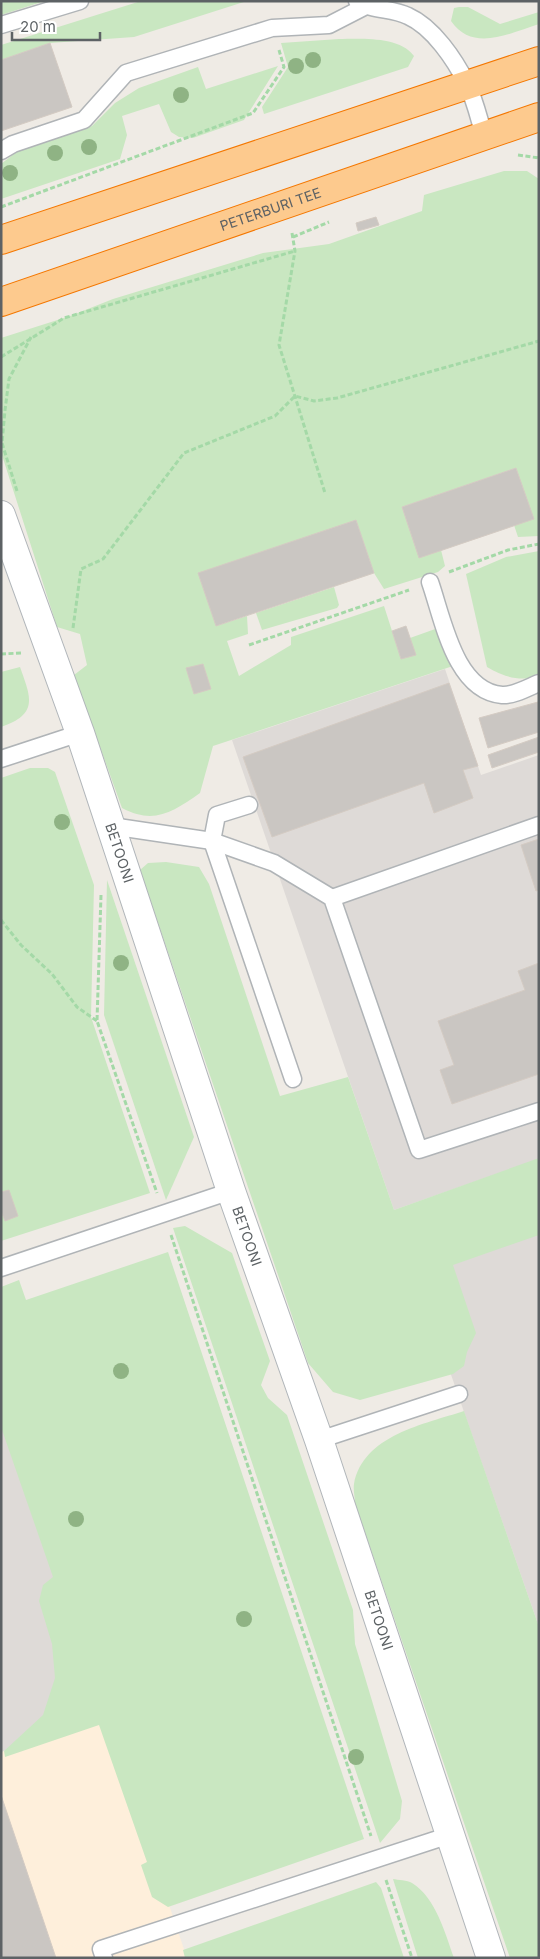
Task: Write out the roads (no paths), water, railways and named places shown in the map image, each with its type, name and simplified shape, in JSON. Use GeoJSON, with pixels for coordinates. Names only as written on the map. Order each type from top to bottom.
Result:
{"type":"FeatureCollection","features":[{"type":"Feature","properties":{"kind":"highway"},"geometry":{"type":"LineString","coordinates":[[1,240],[539,61]]}},
{"type":"Feature","properties":{"kind":"highway","name":"PETERBURI TEE"},"geometry":{"type":"LineString","coordinates":[[1,302],[539,117]]}},
{"type":"Feature","properties":{"kind":"street","name":"BETOONI"},"geometry":{"type":"LineString","coordinates":[[10,505],[80,733],[231,1191],[319,1440],[491,1958]]}},
{"type":"Feature","properties":{"kind":"lane"},"geometry":{"type":"LineString","coordinates":[[1,25],[80,1]]}},
{"type":"Feature","properties":{"kind":"lane"},"geometry":{"type":"LineString","coordinates":[[1,151],[13,144],[84,120],[126,73],[272,28],[329,25],[361,4],[410,8],[439,40],[467,84],[484,135]]}},
{"type":"Feature","properties":{"kind":"lane"},"geometry":{"type":"LineString","coordinates":[[430,582],[454,651],[464,672],[480,689],[504,695],[539,683]]}},
{"type":"Feature","properties":{"kind":"lane"},"geometry":{"type":"LineString","coordinates":[[1,759],[80,733]]}},
{"type":"Feature","properties":{"kind":"lane"},"geometry":{"type":"LineString","coordinates":[[249,805],[217,815],[212,841],[293,1079]]}},
{"type":"Feature","properties":{"kind":"lane"},"geometry":{"type":"LineString","coordinates":[[332,898],[539,825]]}},
{"type":"Feature","properties":{"kind":"lane"},"geometry":{"type":"LineString","coordinates":[[111,826],[212,841],[274,863],[332,898],[419,1150],[539,1111]]}},
{"type":"Feature","properties":{"kind":"lane"},"geometry":{"type":"LineString","coordinates":[[1,1268],[231,1191]]}},
{"type":"Feature","properties":{"kind":"lane"},"geometry":{"type":"LineString","coordinates":[[319,1440],[460,1394]]}},
{"type":"Feature","properties":{"kind":"lane"},"geometry":{"type":"LineString","coordinates":[[104,1958],[101,1949],[450,1835]]}}]}
